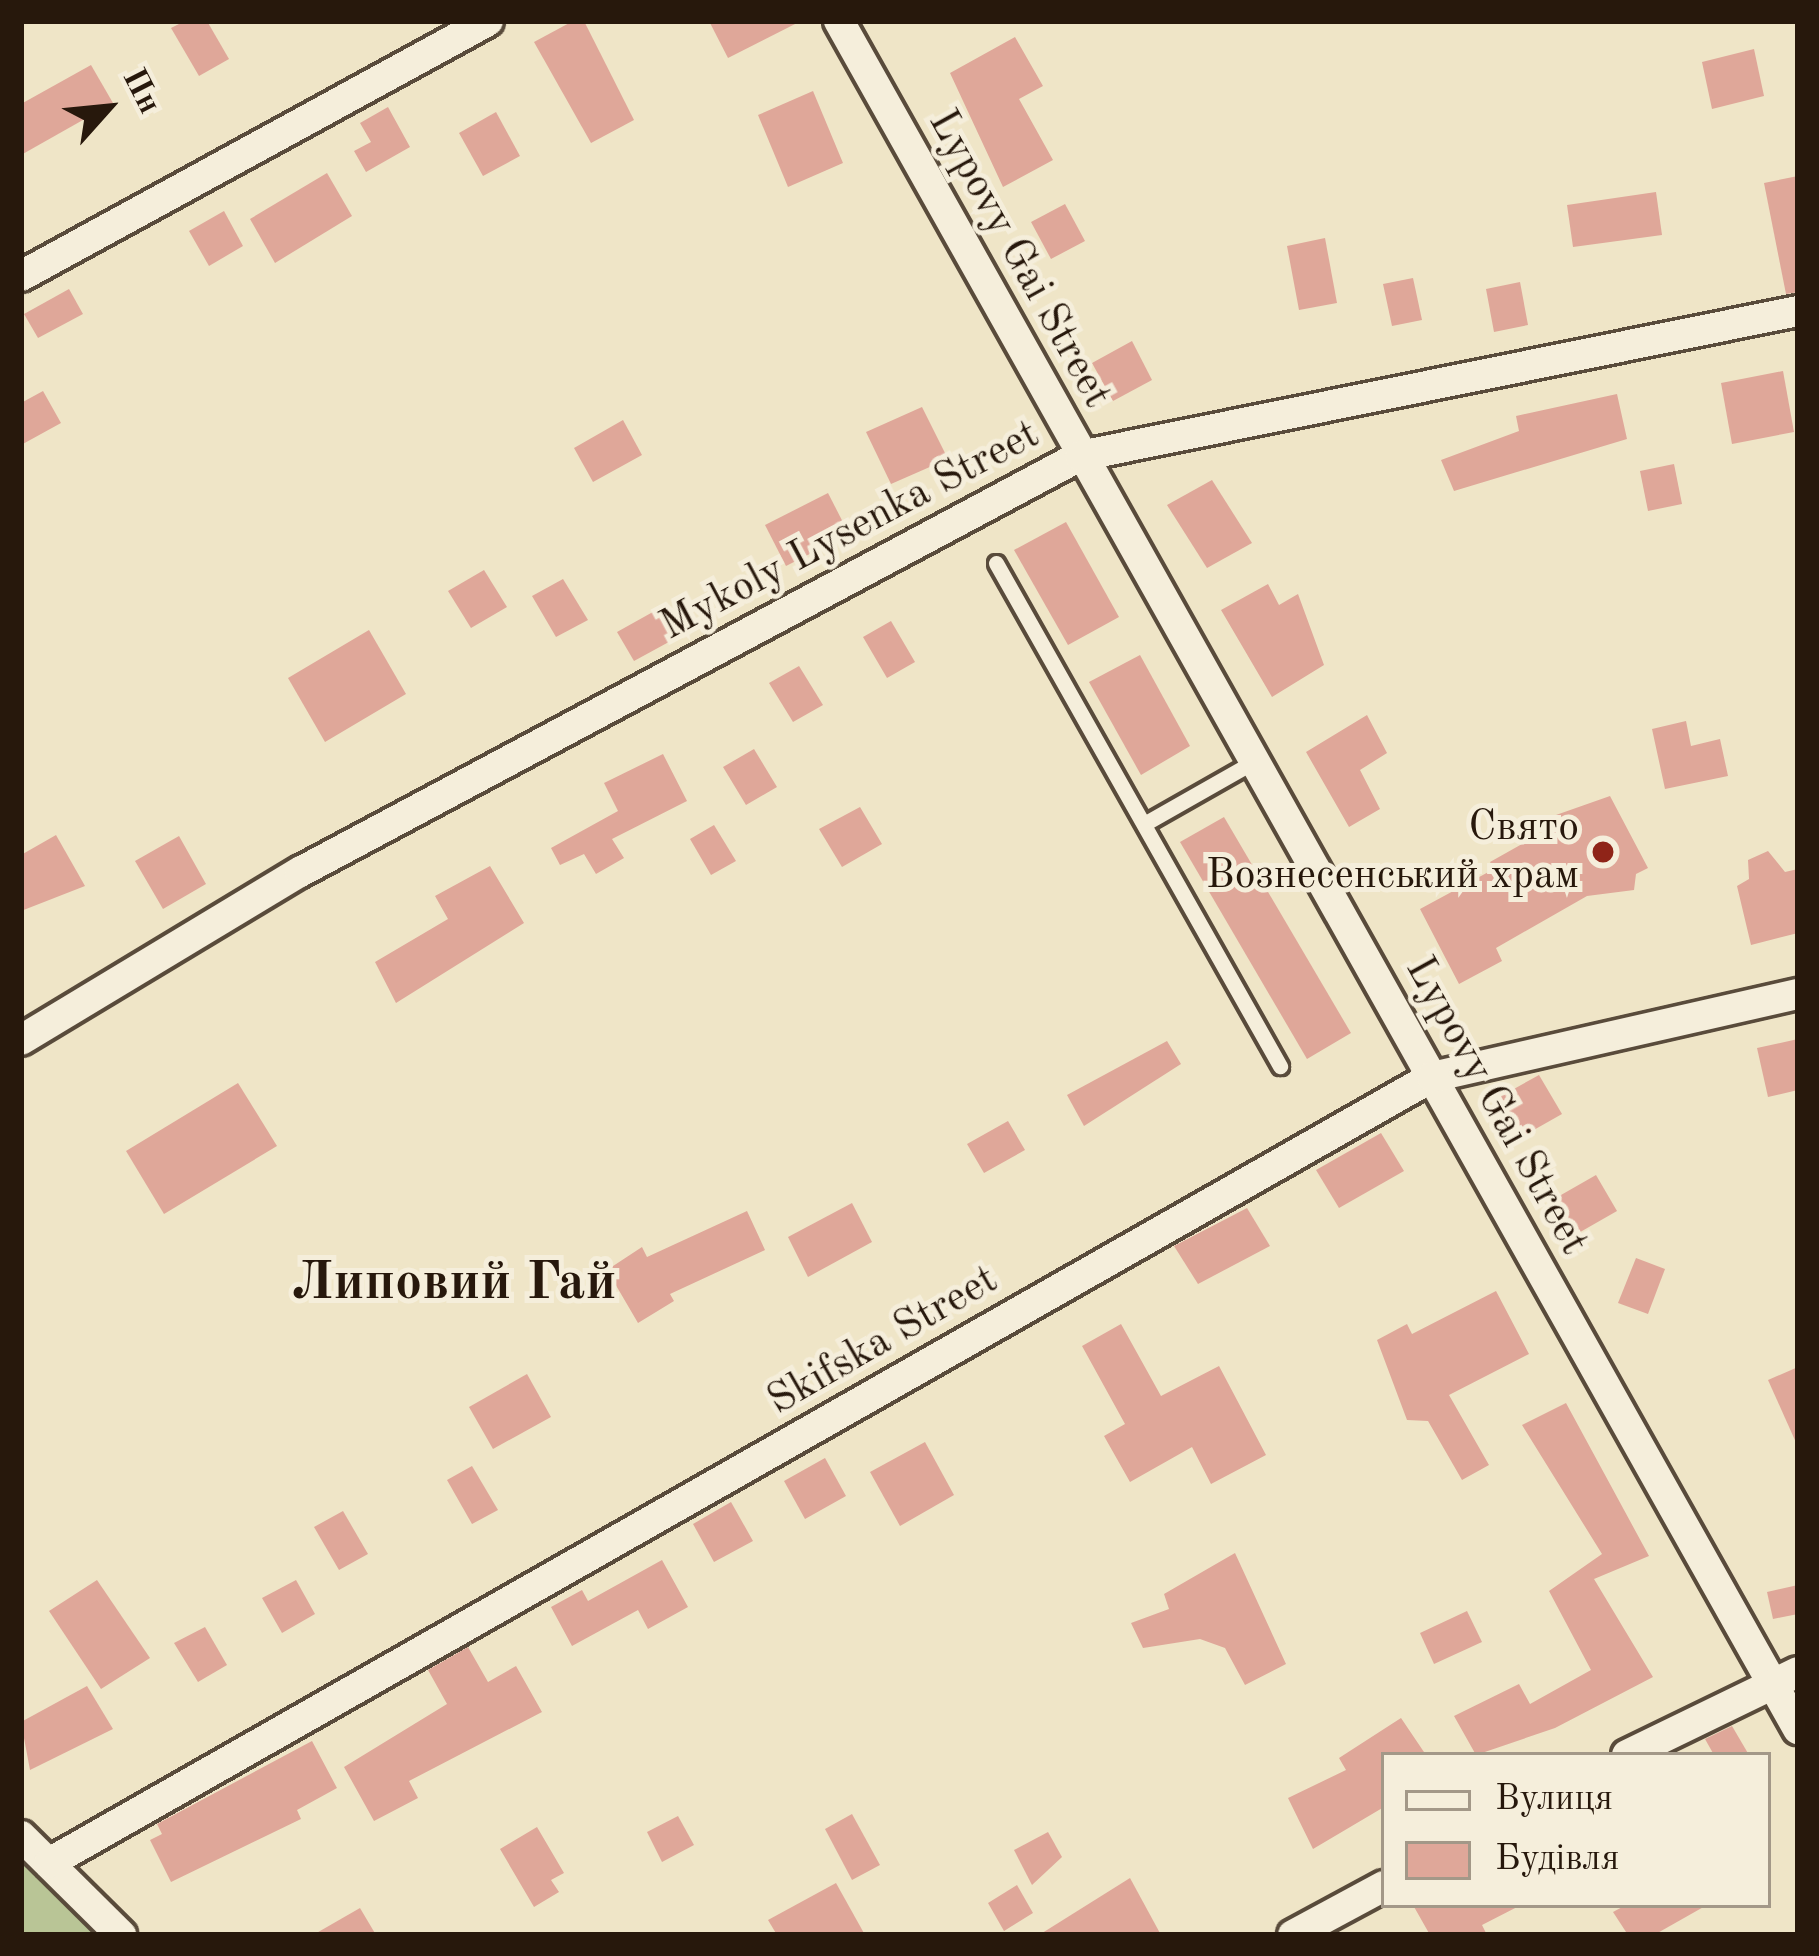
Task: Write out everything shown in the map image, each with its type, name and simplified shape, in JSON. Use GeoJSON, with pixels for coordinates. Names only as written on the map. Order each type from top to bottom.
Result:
{"type":"FeatureCollection","features":[{"type":"Feature","properties":{"kind":"street"},"geometry":{"type":"LineString","coordinates":[[21,276],[488,21]]}},
{"type":"Feature","properties":{"kind":"street","name":"Lypovy Gai Street"},"geometry":{"type":"LineString","coordinates":[[839,21],[1079,456],[1432,1077],[1783,1675],[1798,1729]]}},
{"type":"Feature","properties":{"kind":"street","name":"Mykoly Lysenka Street"},"geometry":{"type":"LineString","coordinates":[[21,1040],[300,872],[1079,456],[1798,310]]}},
{"type":"Feature","properties":{"kind":"street","name":"Skifska Street"},"geometry":{"type":"LineString","coordinates":[[49,1863],[1432,1077],[1798,994]]}},
{"type":"Feature","properties":{"kind":"street"},"geometry":{"type":"LineString","coordinates":[[1633,1752],[1783,1675]]}},
{"type":"Feature","properties":{"kind":"street"},"geometry":{"type":"LineString","coordinates":[[21,1836],[121,1935]]}},
{"type":"Feature","properties":{"kind":"street"},"geometry":{"type":"LineString","coordinates":[[1293,1935],[1381,1888]]}},
{"type":"Feature","properties":{"kind":"lane"},"geometry":{"type":"LineString","coordinates":[[996,563],[1280,1066]]}},
{"type":"Feature","properties":{"kind":"lane"},"geometry":{"type":"LineString","coordinates":[[1144,824],[1253,762]]}},
{"type":"Feature","properties":{"kind":"green space"},"geometry":{"type":"Polygon","coordinates":[[[21,1857],[94,1935],[21,1935],[21,1857]]]}},
{"type":"Feature","properties":{"kind":"building"},"geometry":{"type":"Polygon","coordinates":[[[185,21],[207,21],[229,59],[199,76],[171,28],[185,21]]]}},
{"type":"Feature","properties":{"kind":"building"},"geometry":{"type":"Polygon","coordinates":[[[573,21],[584,21],[634,120],[591,143],[534,42],[573,21]]]}},
{"type":"Feature","properties":{"kind":"building"},"geometry":{"type":"Polygon","coordinates":[[[709,21],[801,21],[728,58],[709,21]]]}},
{"type":"Feature","properties":{"kind":"building"},"geometry":{"type":"Polygon","coordinates":[[[1015,37],[1043,86],[1019,99],[1053,160],[1003,187],[950,73],[1015,37]]]}},
{"type":"Feature","properties":{"kind":"building"},"geometry":{"type":"Polygon","coordinates":[[[1754,49],[1764,96],[1712,109],[1702,62],[1754,49]]]}},
{"type":"Feature","properties":{"kind":"building"},"geometry":{"type":"Polygon","coordinates":[[[91,65],[113,103],[21,155],[21,104],[91,65]]]}},
{"type":"Feature","properties":{"kind":"building"},"geometry":{"type":"Polygon","coordinates":[[[813,91],[843,163],[788,187],[758,115],[813,91]]]}},
{"type":"Feature","properties":{"kind":"building"},"geometry":{"type":"Polygon","coordinates":[[[388,107],[410,147],[366,172],[354,151],[371,142],[360,123],[388,107]]]}},
{"type":"Feature","properties":{"kind":"building"},"geometry":{"type":"Polygon","coordinates":[[[496,112],[520,156],[483,176],[459,133],[496,112]]]}},
{"type":"Feature","properties":{"kind":"building"},"geometry":{"type":"Polygon","coordinates":[[[327,173],[352,216],[275,263],[250,219],[327,173]]]}},
{"type":"Feature","properties":{"kind":"building"},"geometry":{"type":"Polygon","coordinates":[[[1798,176],[1798,292],[1786,294],[1764,183],[1798,176]]]}},
{"type":"Feature","properties":{"kind":"building"},"geometry":{"type":"Polygon","coordinates":[[[1656,192],[1662,235],[1573,247],[1567,205],[1656,192]]]}},
{"type":"Feature","properties":{"kind":"building"},"geometry":{"type":"Polygon","coordinates":[[[1065,204],[1085,241],[1051,259],[1031,222],[1065,204]]]}},
{"type":"Feature","properties":{"kind":"building"},"geometry":{"type":"Polygon","coordinates":[[[224,211],[243,246],[209,266],[189,231],[224,211]]]}},
{"type":"Feature","properties":{"kind":"building"},"geometry":{"type":"Polygon","coordinates":[[[1325,238],[1337,303],[1299,310],[1287,246],[1325,238]]]}},
{"type":"Feature","properties":{"kind":"building"},"geometry":{"type":"Polygon","coordinates":[[[1413,278],[1422,320],[1392,326],[1383,284],[1413,278]]]}},
{"type":"Feature","properties":{"kind":"building"},"geometry":{"type":"Polygon","coordinates":[[[1520,282],[1528,325],[1494,332],[1486,289],[1520,282]]]}},
{"type":"Feature","properties":{"kind":"building"},"geometry":{"type":"Polygon","coordinates":[[[69,289],[83,314],[38,338],[24,314],[69,289]]]}},
{"type":"Feature","properties":{"kind":"building"},"geometry":{"type":"Polygon","coordinates":[[[1132,341],[1152,380],[1113,401],[1092,363],[1132,341]]]}},
{"type":"Feature","properties":{"kind":"building"},"geometry":{"type":"Polygon","coordinates":[[[1783,371],[1794,432],[1732,444],[1721,383],[1783,371]]]}},
{"type":"Feature","properties":{"kind":"building"},"geometry":{"type":"Polygon","coordinates":[[[43,391],[61,423],[21,445],[21,403],[43,391]]]}},
{"type":"Feature","properties":{"kind":"building"},"geometry":{"type":"Polygon","coordinates":[[[1617,394],[1627,439],[1454,491],[1441,460],[1519,431],[1516,416],[1617,394]]]}},
{"type":"Feature","properties":{"kind":"building"},"geometry":{"type":"Polygon","coordinates":[[[922,407],[948,459],[891,484],[866,432],[922,407]]]}},
{"type":"Feature","properties":{"kind":"building"},"geometry":{"type":"Polygon","coordinates":[[[623,420],[642,455],[593,482],[574,448],[623,420]]]}},
{"type":"Feature","properties":{"kind":"building"},"geometry":{"type":"Polygon","coordinates":[[[1674,464],[1682,504],[1648,511],[1640,471],[1674,464]]]}},
{"type":"Feature","properties":{"kind":"building"},"geometry":{"type":"Polygon","coordinates":[[[1212,480],[1252,543],[1207,568],[1167,505],[1212,480]]]}},
{"type":"Feature","properties":{"kind":"building"},"geometry":{"type":"Polygon","coordinates":[[[828,493],[849,534],[786,566],[765,525],[828,493]]]}},
{"type":"Feature","properties":{"kind":"building"},"geometry":{"type":"Polygon","coordinates":[[[1066,522],[1119,617],[1068,645],[1014,550],[1066,522]]]}},
{"type":"Feature","properties":{"kind":"building"},"geometry":{"type":"Polygon","coordinates":[[[484,570],[507,607],[471,628],[448,591],[484,570]]]}},
{"type":"Feature","properties":{"kind":"building"},"geometry":{"type":"Polygon","coordinates":[[[563,579],[588,620],[556,637],[532,596],[563,579]]]}},
{"type":"Feature","properties":{"kind":"building"},"geometry":{"type":"Polygon","coordinates":[[[1268,584],[1279,605],[1298,594],[1324,665],[1272,697],[1221,610],[1268,584]]]}},
{"type":"Feature","properties":{"kind":"building"},"geometry":{"type":"Polygon","coordinates":[[[660,608],[678,637],[634,661],[617,632],[660,608]]]}},
{"type":"Feature","properties":{"kind":"building"},"geometry":{"type":"Polygon","coordinates":[[[891,621],[915,662],[887,678],[863,637],[891,621]]]}},
{"type":"Feature","properties":{"kind":"building"},"geometry":{"type":"Polygon","coordinates":[[[369,630],[406,694],[325,742],[288,678],[369,630]]]}},
{"type":"Feature","properties":{"kind":"building"},"geometry":{"type":"Polygon","coordinates":[[[1140,655],[1190,746],[1141,775],[1089,682],[1140,655]]]}},
{"type":"Feature","properties":{"kind":"building"},"geometry":{"type":"Polygon","coordinates":[[[799,666],[823,705],[793,722],[769,683],[799,666]]]}},
{"type":"Feature","properties":{"kind":"building"},"geometry":{"type":"Polygon","coordinates":[[[1367,715],[1387,753],[1360,770],[1380,809],[1349,827],[1306,752],[1367,715]]]}},
{"type":"Feature","properties":{"kind":"building"},"geometry":{"type":"Polygon","coordinates":[[[1686,721],[1691,746],[1720,739],[1728,776],[1665,789],[1652,729],[1686,721]]]}},
{"type":"Feature","properties":{"kind":"building"},"geometry":{"type":"Polygon","coordinates":[[[754,749],[777,787],[746,805],[723,767],[754,749]]]}},
{"type":"Feature","properties":{"kind":"building"},"geometry":{"type":"Polygon","coordinates":[[[663,754],[687,801],[612,839],[624,858],[596,874],[584,854],[560,865],[551,848],[618,811],[604,783],[663,754]]]}},
{"type":"Feature","properties":{"kind":"building"},"geometry":{"type":"Polygon","coordinates":[[[1610,796],[1648,868],[1636,874],[1634,890],[1587,896],[1496,948],[1502,961],[1459,984],[1420,909],[1494,869],[1490,862],[1561,822],[1556,815],[1610,796]]]}},
{"type":"Feature","properties":{"kind":"building"},"geometry":{"type":"Polygon","coordinates":[[[860,807],[882,844],[842,867],[819,829],[860,807]]]}},
{"type":"Feature","properties":{"kind":"building"},"geometry":{"type":"Polygon","coordinates":[[[1224,817],[1351,1033],[1307,1059],[1180,842],[1224,817]]]}},
{"type":"Feature","properties":{"kind":"building"},"geometry":{"type":"Polygon","coordinates":[[[714,825],[736,861],[711,875],[690,839],[714,825]]]}},
{"type":"Feature","properties":{"kind":"building"},"geometry":{"type":"Polygon","coordinates":[[[56,835],[85,886],[21,911],[21,855],[56,835]]]}},
{"type":"Feature","properties":{"kind":"building"},"geometry":{"type":"Polygon","coordinates":[[[179,836],[206,884],[163,909],[135,861],[179,836]]]}},
{"type":"Feature","properties":{"kind":"building"},"geometry":{"type":"Polygon","coordinates":[[[1768,851],[1785,872],[1798,869],[1798,933],[1751,945],[1737,886],[1749,879],[1748,860],[1768,851]]]}},
{"type":"Feature","properties":{"kind":"building"},"geometry":{"type":"Polygon","coordinates":[[[490,866],[524,923],[396,1003],[375,962],[448,919],[435,896],[490,866]]]}},
{"type":"Feature","properties":{"kind":"building"},"geometry":{"type":"Polygon","coordinates":[[[1798,1039],[1798,1090],[1768,1097],[1757,1048],[1798,1039]]]}},
{"type":"Feature","properties":{"kind":"building"},"geometry":{"type":"Polygon","coordinates":[[[1167,1041],[1181,1064],[1084,1126],[1067,1095],[1167,1041]]]}},
{"type":"Feature","properties":{"kind":"building"},"geometry":{"type":"Polygon","coordinates":[[[1539,1075],[1562,1114],[1518,1139],[1496,1099],[1539,1075]]]}},
{"type":"Feature","properties":{"kind":"building"},"geometry":{"type":"Polygon","coordinates":[[[238,1083],[277,1146],[164,1214],[126,1151],[238,1083]]]}},
{"type":"Feature","properties":{"kind":"building"},"geometry":{"type":"Polygon","coordinates":[[[1008,1121],[1025,1150],[984,1173],[967,1144],[1008,1121]]]}},
{"type":"Feature","properties":{"kind":"building"},"geometry":{"type":"Polygon","coordinates":[[[1381,1133],[1404,1171],[1339,1208],[1316,1170],[1381,1133]]]}},
{"type":"Feature","properties":{"kind":"building"},"geometry":{"type":"Polygon","coordinates":[[[1596,1175],[1617,1211],[1575,1235],[1554,1199],[1596,1175]]]}},
{"type":"Feature","properties":{"kind":"building"},"geometry":{"type":"Polygon","coordinates":[[[852,1203],[872,1242],[808,1277],[788,1237],[852,1203]]]}},
{"type":"Feature","properties":{"kind":"building"},"geometry":{"type":"Polygon","coordinates":[[[1247,1208],[1270,1246],[1198,1284],[1174,1246],[1247,1208]]]}},
{"type":"Feature","properties":{"kind":"building"},"geometry":{"type":"Polygon","coordinates":[[[747,1211],[765,1250],[670,1294],[674,1301],[638,1323],[607,1270],[642,1247],[647,1257],[747,1211]]]}},
{"type":"Feature","properties":{"kind":"building"},"geometry":{"type":"Polygon","coordinates":[[[1636,1258],[1665,1269],[1648,1314],[1618,1303],[1636,1258]]]}},
{"type":"Feature","properties":{"kind":"building"},"geometry":{"type":"Polygon","coordinates":[[[1496,1291],[1529,1354],[1449,1395],[1489,1465],[1462,1480],[1428,1421],[1407,1420],[1377,1340],[1407,1324],[1412,1334],[1496,1291]]]}},
{"type":"Feature","properties":{"kind":"building"},"geometry":{"type":"Polygon","coordinates":[[[1121,1324],[1161,1396],[1219,1366],[1266,1455],[1211,1484],[1192,1447],[1130,1482],[1104,1436],[1125,1424],[1082,1346],[1121,1324]]]}},
{"type":"Feature","properties":{"kind":"building"},"geometry":{"type":"Polygon","coordinates":[[[1798,1367],[1798,1447],[1768,1380],[1798,1367]]]}},
{"type":"Feature","properties":{"kind":"building"},"geometry":{"type":"Polygon","coordinates":[[[527,1374],[551,1417],[493,1449],[469,1407],[527,1374]]]}},
{"type":"Feature","properties":{"kind":"building"},"geometry":{"type":"Polygon","coordinates":[[[1566,1403],[1649,1556],[1594,1579],[1653,1677],[1555,1728],[1474,1752],[1454,1716],[1519,1684],[1530,1704],[1591,1670],[1549,1591],[1602,1554],[1522,1425],[1566,1403]]]}},
{"type":"Feature","properties":{"kind":"building"},"geometry":{"type":"Polygon","coordinates":[[[925,1442],[954,1495],[900,1526],[870,1472],[925,1442]]]}},
{"type":"Feature","properties":{"kind":"building"},"geometry":{"type":"Polygon","coordinates":[[[825,1458],[846,1496],[805,1519],[784,1481],[825,1458]]]}},
{"type":"Feature","properties":{"kind":"building"},"geometry":{"type":"Polygon","coordinates":[[[472,1466],[498,1510],[472,1524],[447,1480],[472,1466]]]}},
{"type":"Feature","properties":{"kind":"building"},"geometry":{"type":"Polygon","coordinates":[[[731,1502],[753,1541],[714,1562],[693,1524],[731,1502]]]}},
{"type":"Feature","properties":{"kind":"building"},"geometry":{"type":"Polygon","coordinates":[[[343,1511],[368,1554],[339,1570],[314,1527],[343,1511]]]}},
{"type":"Feature","properties":{"kind":"building"},"geometry":{"type":"Polygon","coordinates":[[[1235,1553],[1286,1664],[1245,1685],[1225,1648],[1200,1639],[1143,1648],[1131,1623],[1169,1609],[1164,1594],[1235,1553]]]}},
{"type":"Feature","properties":{"kind":"building"},"geometry":{"type":"Polygon","coordinates":[[[662,1560],[688,1607],[648,1629],[638,1610],[572,1646],[551,1607],[582,1590],[588,1601],[662,1560]]]}},
{"type":"Feature","properties":{"kind":"building"},"geometry":{"type":"Polygon","coordinates":[[[97,1580],[150,1658],[101,1689],[49,1611],[97,1580]]]}},
{"type":"Feature","properties":{"kind":"building"},"geometry":{"type":"Polygon","coordinates":[[[296,1580],[315,1614],[282,1633],[262,1598],[296,1580]]]}},
{"type":"Feature","properties":{"kind":"building"},"geometry":{"type":"Polygon","coordinates":[[[1798,1585],[1798,1614],[1773,1619],[1767,1592],[1798,1585]]]}},
{"type":"Feature","properties":{"kind":"building"},"geometry":{"type":"Polygon","coordinates":[[[1467,1611],[1482,1642],[1434,1664],[1420,1633],[1467,1611]]]}},
{"type":"Feature","properties":{"kind":"building"},"geometry":{"type":"Polygon","coordinates":[[[205,1627],[227,1665],[198,1682],[174,1643],[205,1627]]]}},
{"type":"Feature","properties":{"kind":"building"},"geometry":{"type":"Polygon","coordinates":[[[468,1647],[488,1682],[516,1666],[542,1712],[409,1781],[418,1798],[374,1821],[344,1767],[447,1704],[428,1670],[468,1647]]]}},
{"type":"Feature","properties":{"kind":"building"},"geometry":{"type":"Polygon","coordinates":[[[87,1686],[113,1729],[30,1770],[21,1722],[87,1686]]]}},
{"type":"Feature","properties":{"kind":"building"},"geometry":{"type":"Polygon","coordinates":[[[1401,1718],[1424,1752],[1381,1752],[1381,1809],[1313,1849],[1288,1798],[1346,1770],[1339,1758],[1401,1718]]]}},
{"type":"Feature","properties":{"kind":"building"},"geometry":{"type":"Polygon","coordinates":[[[1732,1726],[1747,1752],[1712,1752],[1705,1739],[1732,1726]]]}},
{"type":"Feature","properties":{"kind":"building"},"geometry":{"type":"Polygon","coordinates":[[[312,1741],[337,1788],[297,1810],[301,1819],[171,1882],[150,1840],[162,1834],[157,1824],[312,1741]]]}},
{"type":"Feature","properties":{"kind":"building"},"geometry":{"type":"Polygon","coordinates":[[[852,1814],[880,1865],[852,1880],[825,1829],[852,1814]]]}},
{"type":"Feature","properties":{"kind":"building"},"geometry":{"type":"Polygon","coordinates":[[[678,1816],[694,1845],[662,1862],[647,1832],[678,1816]]]}},
{"type":"Feature","properties":{"kind":"building"},"geometry":{"type":"Polygon","coordinates":[[[537,1827],[564,1873],[551,1880],[559,1892],[534,1907],[500,1849],[537,1827]]]}},
{"type":"Feature","properties":{"kind":"building"},"geometry":{"type":"Polygon","coordinates":[[[1048,1832],[1062,1857],[1032,1885],[1014,1850],[1048,1832]]]}},
{"type":"Feature","properties":{"kind":"building"},"geometry":{"type":"Polygon","coordinates":[[[1130,1878],[1161,1935],[1039,1935],[1130,1878]]]}},
{"type":"Feature","properties":{"kind":"building"},"geometry":{"type":"Polygon","coordinates":[[[836,1883],[865,1935],[777,1935],[768,1920],[836,1883]]]}},
{"type":"Feature","properties":{"kind":"building"},"geometry":{"type":"Polygon","coordinates":[[[1017,1885],[1033,1913],[1004,1931],[988,1903],[1017,1885]]]}},
{"type":"Feature","properties":{"kind":"building"},"geometry":{"type":"Polygon","coordinates":[[[360,1908],[376,1935],[313,1935],[360,1908]]]}},
{"type":"Feature","properties":{"kind":"building"},"geometry":{"type":"Polygon","coordinates":[[[1415,1908],[1515,1908],[1482,1925],[1487,1935],[1430,1935],[1415,1908]]]}},
{"type":"Feature","properties":{"kind":"building"},"geometry":{"type":"Polygon","coordinates":[[[1620,1908],[1702,1908],[1654,1935],[1628,1935],[1613,1912],[1620,1908]]]}},
{"type":"Feature","properties":{"kind":"place","name":"Свято Вознесенський храм"},"geometry":{"type":"Point","coordinates":[1603,852]}},
{"type":"Feature","properties":{"kind":"district","name":"Липовий Гай"},"geometry":{"type":"Point","coordinates":[454,1284]}}]}
